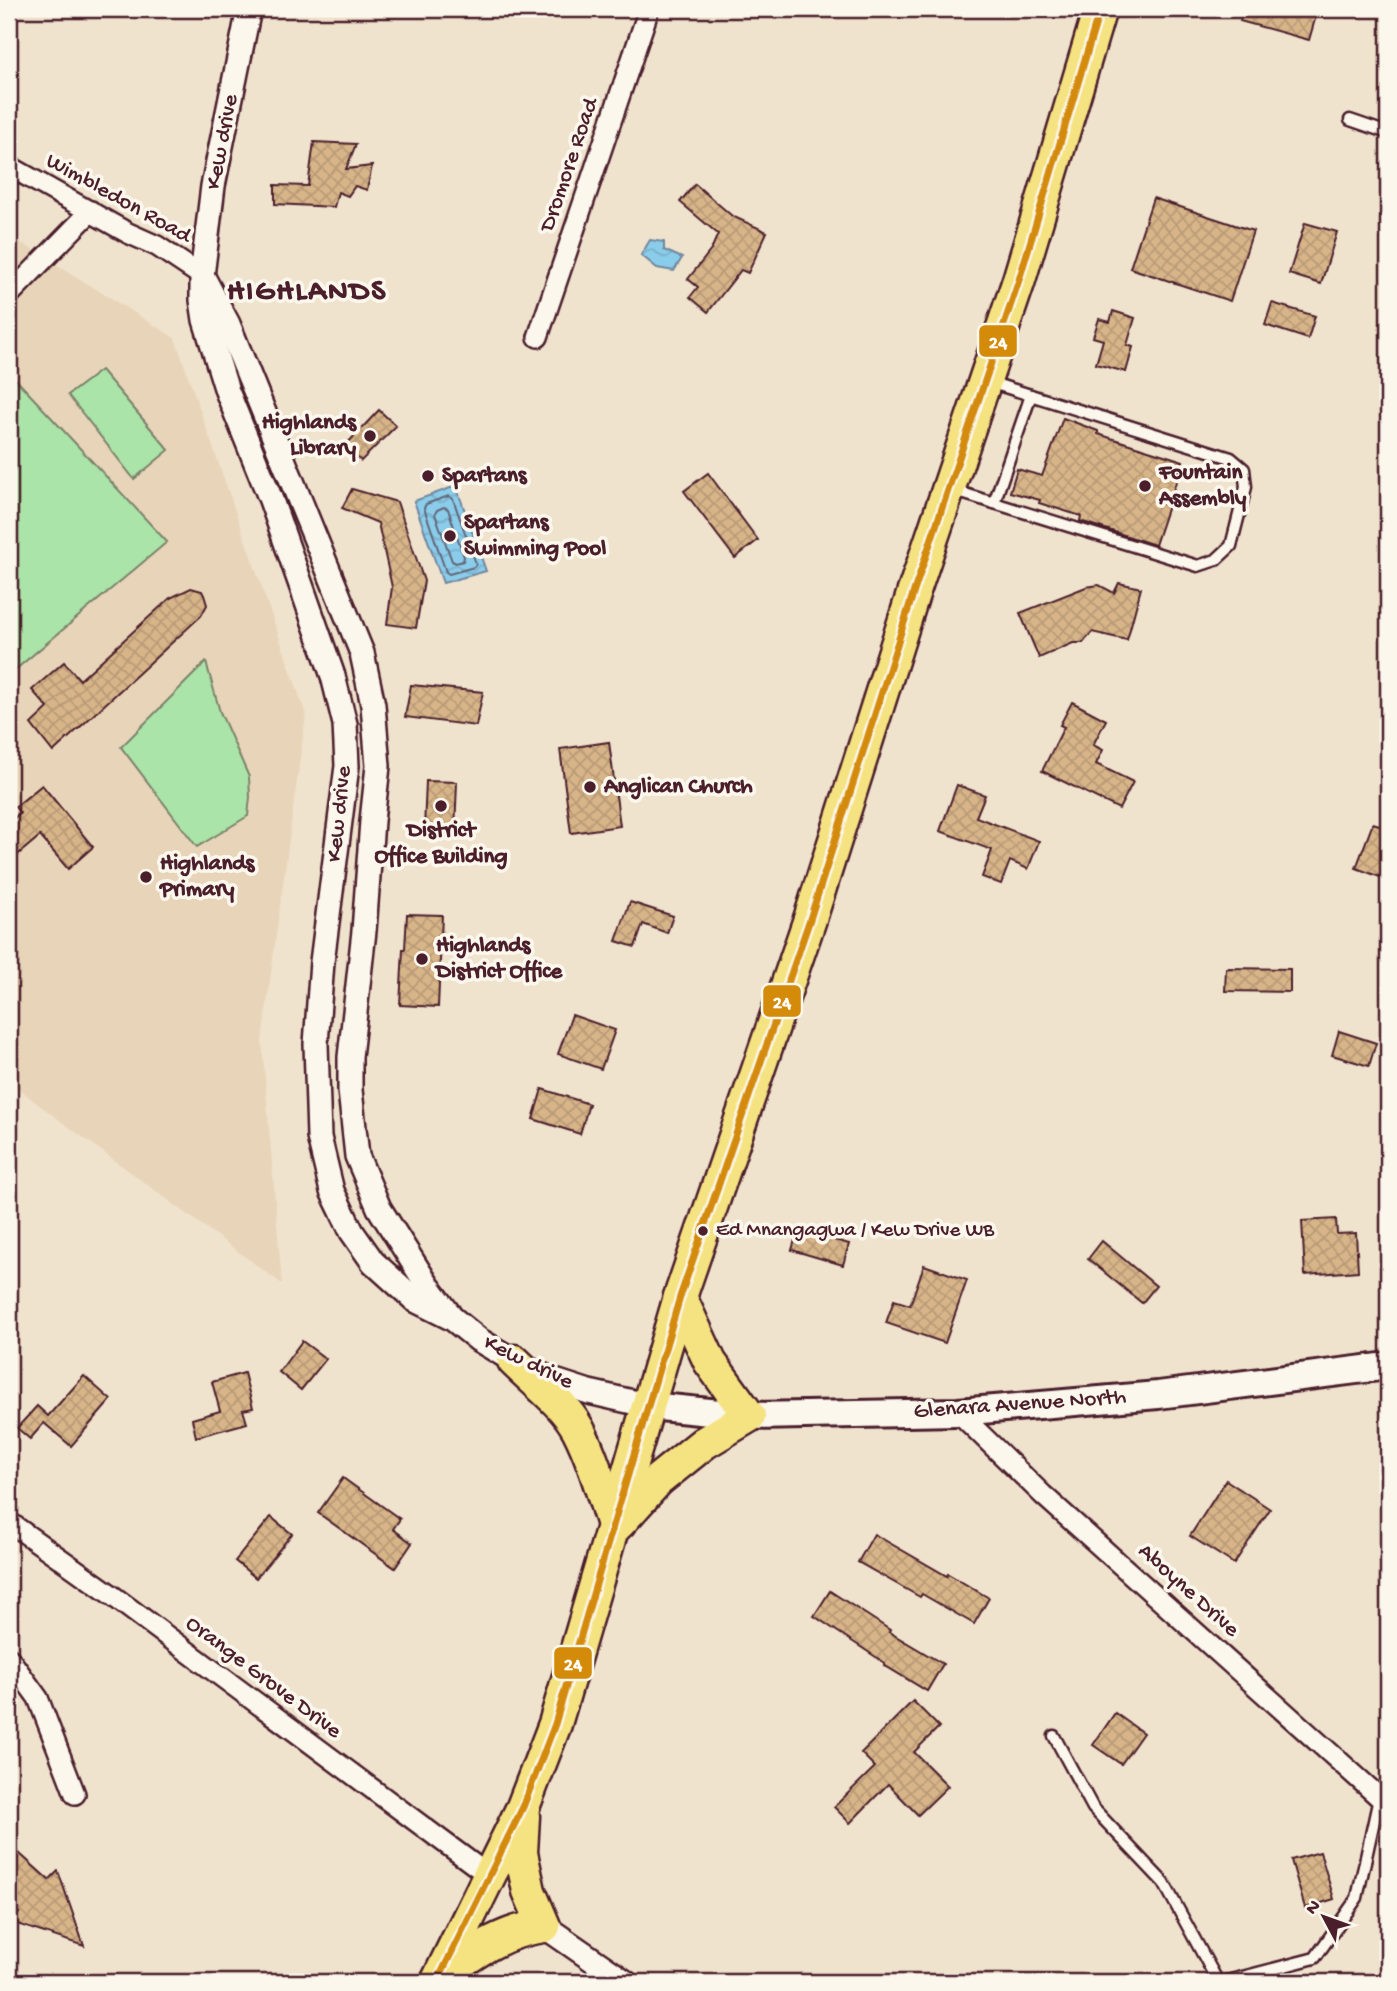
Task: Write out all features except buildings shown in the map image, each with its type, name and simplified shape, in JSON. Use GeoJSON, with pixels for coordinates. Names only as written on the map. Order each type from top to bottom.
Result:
{"type":"FeatureCollection","features":[{"type":"Feature","properties":{"kind":"highway"},"geometry":{"type":"LineString","coordinates":[[439,1979],[523,1808],[555,1724],[680,1297],[810,919],[914,591],[1019,280],[1100,9]]}},
{"type":"Feature","properties":{"kind":"highway"},"geometry":{"type":"LineString","coordinates":[[614,1528],[658,1480],[704,1443],[748,1416],[710,1362],[680,1297]]}},
{"type":"Feature","properties":{"kind":"highway"},"geometry":{"type":"LineString","coordinates":[[514,1361],[559,1405],[577,1428],[598,1478],[614,1528]]}},
{"type":"Feature","properties":{"kind":"highway"},"geometry":{"type":"LineString","coordinates":[[439,1979],[473,1953],[503,1936],[524,1928],[544,1926],[529,1891],[521,1853],[523,1808]]}},
{"type":"Feature","properties":{"kind":"main road","name":"Glenara Avenue North"},"geometry":{"type":"LineString","coordinates":[[650,1406],[748,1416],[958,1412],[1158,1395],[1388,1366]]}},
{"type":"Feature","properties":{"kind":"street","name":"Kew drive"},"geometry":{"type":"LineString","coordinates":[[250,9],[213,186],[202,276],[202,300],[205,320],[227,391],[280,525],[333,676],[345,724],[347,766],[322,962],[316,1044],[318,1137],[332,1191],[352,1232],[373,1262],[415,1300],[453,1319],[479,1340],[514,1361],[589,1392],[650,1406]]}},
{"type":"Feature","properties":{"kind":"street","name":"Dromore Road"},"geometry":{"type":"LineString","coordinates":[[538,337],[649,9]]}},
{"type":"Feature","properties":{"kind":"street","name":"Wimbledon Road"},"geometry":{"type":"LineString","coordinates":[[9,166],[128,233],[157,246],[202,276]]}},
{"type":"Feature","properties":{"kind":"street"},"geometry":{"type":"LineString","coordinates":[[9,295],[91,211]]}},
{"type":"Feature","properties":{"kind":"street","name":"Kew drive"},"geometry":{"type":"LineString","coordinates":[[202,276],[228,324],[362,653],[373,705],[378,766],[350,1057],[350,1090],[357,1156],[379,1208],[428,1286],[453,1319]]}},
{"type":"Feature","properties":{"kind":"street","name":"Aboyne Drive"},"geometry":{"type":"LineString","coordinates":[[958,1412],[1043,1495],[1173,1609],[1384,1802]]}},
{"type":"Feature","properties":{"kind":"street","name":"Orange Grove Drive"},"geometry":{"type":"LineString","coordinates":[[9,1522],[113,1596],[488,1875]]}},
{"type":"Feature","properties":{"kind":"street"},"geometry":{"type":"LineString","coordinates":[[9,1658],[38,1698],[75,1794]]}},
{"type":"Feature","properties":{"kind":"street"},"geometry":{"type":"LineString","coordinates":[[544,1926],[625,1982]]}},
{"type":"Feature","properties":{"kind":"lane"},"geometry":{"type":"LineString","coordinates":[[1350,120],[1388,133]]}},
{"type":"Feature","properties":{"kind":"lane"},"geometry":{"type":"LineString","coordinates":[[948,489],[1198,566],[1216,560],[1231,546],[1246,487],[1244,469],[1231,458],[985,380]]}},
{"type":"Feature","properties":{"kind":"lane"},"geometry":{"type":"LineString","coordinates":[[994,503],[1031,395]]}},
{"type":"Feature","properties":{"kind":"lane"},"geometry":{"type":"LineString","coordinates":[[1054,1736],[1093,1808],[1164,1883],[1221,1982],[1315,1958],[1357,1898],[1384,1802]]}},
{"type":"Feature","properties":{"kind":"shaded area","name":"Highlands Primary"},"geometry":{"type":"Polygon","coordinates":[[[9,235],[175,338],[306,714],[262,1041],[282,1284],[9,1080],[9,235]]]}},
{"type":"Feature","properties":{"kind":"green space"},"geometry":{"type":"Polygon","coordinates":[[[101,370],[169,450],[134,479],[68,395],[101,370]]]}},
{"type":"Feature","properties":{"kind":"green space"},"geometry":{"type":"Polygon","coordinates":[[[9,372],[167,542],[9,675],[9,372]]]}},
{"type":"Feature","properties":{"kind":"green space"},"geometry":{"type":"Polygon","coordinates":[[[206,662],[220,712],[249,777],[250,797],[248,816],[197,847],[121,747],[206,662]]]}},
{"type":"Feature","properties":{"kind":"water"},"geometry":{"type":"Polygon","coordinates":[[[650,240],[664,242],[664,250],[682,258],[674,271],[657,268],[641,255],[650,240]]]}},
{"type":"Feature","properties":{"kind":"water","name":"Spartans Swimming Pool"},"geometry":{"type":"Polygon","coordinates":[[[456,486],[486,571],[443,583],[414,501],[456,486]]]}},
{"type":"Feature","properties":{"kind":"transit line","name":"24"},"geometry":{"type":"LineString","coordinates":[[437,1982],[523,1807],[555,1724],[680,1297],[810,919],[914,591],[1019,280],[1100,9]]}},
{"type":"Feature","properties":{"kind":"place","name":"Highlands Library"},"geometry":{"type":"Point","coordinates":[370,436]}},
{"type":"Feature","properties":{"kind":"place","name":"Spartans"},"geometry":{"type":"Point","coordinates":[428,476]}},
{"type":"Feature","properties":{"kind":"place","name":"Fountain Assembly"},"geometry":{"type":"Point","coordinates":[1145,486]}},
{"type":"Feature","properties":{"kind":"place","name":"Spartans Swimming Pool"},"geometry":{"type":"Point","coordinates":[450,536]}},
{"type":"Feature","properties":{"kind":"place","name":"Anglican Church"},"geometry":{"type":"Point","coordinates":[590,787]}},
{"type":"Feature","properties":{"kind":"place","name":"District Office Building"},"geometry":{"type":"Point","coordinates":[441,806]}},
{"type":"Feature","properties":{"kind":"place","name":"Highlands Primary"},"geometry":{"type":"Point","coordinates":[146,877]}},
{"type":"Feature","properties":{"kind":"place","name":"Highlands District Office"},"geometry":{"type":"Point","coordinates":[422,959]}},
{"type":"Feature","properties":{"kind":"place","name":"Ed Mnangagwa / Kew Drive WB"},"geometry":{"type":"Point","coordinates":[703,1231]}},
{"type":"Feature","properties":{"kind":"district","name":"HIGHLANDS"},"geometry":{"type":"Point","coordinates":[307,293]}}]}
